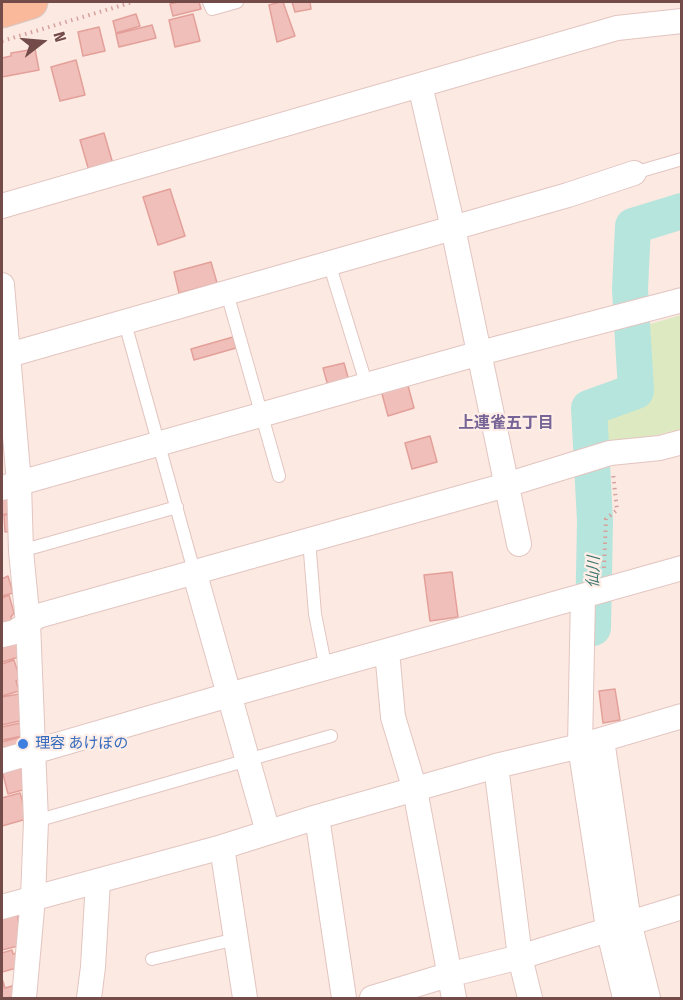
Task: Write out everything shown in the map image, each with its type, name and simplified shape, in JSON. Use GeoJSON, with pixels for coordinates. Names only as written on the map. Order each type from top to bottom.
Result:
{"type":"FeatureCollection","features":[{"type":"Feature","properties":{"kind":"main road"},"geometry":{"type":"LineString","coordinates":[[2,11],[31,2]]}},
{"type":"Feature","properties":{"kind":"street"},"geometry":{"type":"LineString","coordinates":[[2,207],[616,28],[681,21]]}},
{"type":"Feature","properties":{"kind":"street"},"geometry":{"type":"LineString","coordinates":[[420,85],[480,353],[519,544]]}},
{"type":"Feature","properties":{"kind":"street"},"geometry":{"type":"LineString","coordinates":[[6,350],[125,323],[634,173]]}},
{"type":"Feature","properties":{"kind":"street"},"geometry":{"type":"LineString","coordinates":[[2,285],[10,485],[21,551],[28,623],[36,822],[33,898],[24,999]]}},
{"type":"Feature","properties":{"kind":"street"},"geometry":{"type":"LineString","coordinates":[[10,485],[480,353],[681,300]]}},
{"type":"Feature","properties":{"kind":"street"},"geometry":{"type":"LineString","coordinates":[[2,635],[15,632],[38,616],[507,484],[583,460],[610,453],[660,448],[681,442]]}},
{"type":"Feature","properties":{"kind":"street"},"geometry":{"type":"LineString","coordinates":[[2,761],[681,568]]}},
{"type":"Feature","properties":{"kind":"street"},"geometry":{"type":"LineString","coordinates":[[194,571],[268,832]]}},
{"type":"Feature","properties":{"kind":"street"},"geometry":{"type":"LineString","coordinates":[[593,593],[591,743],[619,925],[625,999]]}},
{"type":"Feature","properties":{"kind":"street"},"geometry":{"type":"LineString","coordinates":[[387,651],[393,717],[416,790],[454,999]]}},
{"type":"Feature","properties":{"kind":"street"},"geometry":{"type":"LineString","coordinates":[[2,907],[222,847],[496,766],[591,743],[681,716]]}},
{"type":"Feature","properties":{"kind":"street"},"geometry":{"type":"LineString","coordinates":[[496,766],[520,957],[530,999]]}},
{"type":"Feature","properties":{"kind":"street"},"geometry":{"type":"LineString","coordinates":[[318,817],[344,999]]}},
{"type":"Feature","properties":{"kind":"street"},"geometry":{"type":"LineString","coordinates":[[222,847],[245,999]]}},
{"type":"Feature","properties":{"kind":"street"},"geometry":{"type":"LineString","coordinates":[[88,999],[93,967],[98,881]]}},
{"type":"Feature","properties":{"kind":"street"},"geometry":{"type":"LineString","coordinates":[[372,999],[448,975],[520,957],[681,907]]}},
{"type":"Feature","properties":{"kind":"street"},"geometry":{"type":"LineString","coordinates":[[619,925],[648,999]]}},
{"type":"Feature","properties":{"kind":"lane"},"geometry":{"type":"LineString","coordinates":[[209,2],[212,9],[237,2]]}},
{"type":"Feature","properties":{"kind":"lane"},"geometry":{"type":"LineString","coordinates":[[634,173],[681,159]]}},
{"type":"Feature","properties":{"kind":"lane"},"geometry":{"type":"LineString","coordinates":[[329,263],[367,386]]}},
{"type":"Feature","properties":{"kind":"lane"},"geometry":{"type":"LineString","coordinates":[[227,293],[279,476]]}},
{"type":"Feature","properties":{"kind":"lane"},"geometry":{"type":"LineString","coordinates":[[125,323],[194,571]]}},
{"type":"Feature","properties":{"kind":"lane"},"geometry":{"type":"LineString","coordinates":[[21,551],[177,507]]}},
{"type":"Feature","properties":{"kind":"lane"},"geometry":{"type":"LineString","coordinates":[[309,540],[315,614],[326,669]]}},
{"type":"Feature","properties":{"kind":"lane"},"geometry":{"type":"LineString","coordinates":[[36,822],[331,736]]}},
{"type":"Feature","properties":{"kind":"lane"},"geometry":{"type":"LineString","coordinates":[[152,959],[236,939]]}},
{"type":"Feature","properties":{"kind":"path"},"geometry":{"type":"LineString","coordinates":[[2,41],[134,2]]}},
{"type":"Feature","properties":{"kind":"path"},"geometry":{"type":"LineString","coordinates":[[593,593],[606,519],[617,510],[610,453]]}},
{"type":"Feature","properties":{"kind":"green space"},"geometry":{"type":"Polygon","coordinates":[[[681,315],[681,429],[605,448],[605,405],[646,391],[647,325],[681,315]]]}},
{"type":"Feature","properties":{"kind":"building"},"geometry":{"type":"Polygon","coordinates":[[[199,2],[201,9],[173,16],[170,4],[199,2]]]}},
{"type":"Feature","properties":{"kind":"building"},"geometry":{"type":"Polygon","coordinates":[[[283,2],[295,36],[277,42],[269,5],[283,2]]]}},
{"type":"Feature","properties":{"kind":"building"},"geometry":{"type":"Polygon","coordinates":[[[292,2],[310,2],[311,9],[295,12],[292,2]]]}},
{"type":"Feature","properties":{"kind":"building"},"geometry":{"type":"Polygon","coordinates":[[[136,14],[140,26],[116,33],[113,21],[136,14]]]}},
{"type":"Feature","properties":{"kind":"building"},"geometry":{"type":"Polygon","coordinates":[[[193,14],[200,41],[175,47],[169,20],[193,14]]]}},
{"type":"Feature","properties":{"kind":"building"},"geometry":{"type":"Polygon","coordinates":[[[152,25],[156,38],[119,47],[116,34],[152,25]]]}},
{"type":"Feature","properties":{"kind":"building"},"geometry":{"type":"Polygon","coordinates":[[[99,27],[105,51],[83,56],[78,32],[99,27]]]}},
{"type":"Feature","properties":{"kind":"building"},"geometry":{"type":"Polygon","coordinates":[[[35,49],[39,70],[2,77],[2,58],[11,56],[11,53],[35,49]]]}},
{"type":"Feature","properties":{"kind":"building"},"geometry":{"type":"Polygon","coordinates":[[[76,60],[85,95],[60,101],[51,67],[76,60]]]}},
{"type":"Feature","properties":{"kind":"building"},"geometry":{"type":"Polygon","coordinates":[[[104,133],[113,164],[89,171],[80,140],[104,133]]]}},
{"type":"Feature","properties":{"kind":"building"},"geometry":{"type":"Polygon","coordinates":[[[170,189],[185,236],[158,245],[143,197],[170,189]]]}},
{"type":"Feature","properties":{"kind":"building"},"geometry":{"type":"Polygon","coordinates":[[[211,262],[217,283],[179,293],[174,272],[211,262]]]}},
{"type":"Feature","properties":{"kind":"building"},"geometry":{"type":"Polygon","coordinates":[[[233,337],[236,348],[194,360],[191,349],[233,337]]]}},
{"type":"Feature","properties":{"kind":"building"},"geometry":{"type":"Polygon","coordinates":[[[344,363],[349,381],[328,386],[323,368],[344,363]]]}},
{"type":"Feature","properties":{"kind":"building"},"geometry":{"type":"Polygon","coordinates":[[[407,382],[414,408],[388,416],[381,390],[407,382]]]}},
{"type":"Feature","properties":{"kind":"building"},"geometry":{"type":"Polygon","coordinates":[[[430,436],[437,462],[412,469],[405,443],[430,436]]]}},
{"type":"Feature","properties":{"kind":"building"},"geometry":{"type":"Polygon","coordinates":[[[9,492],[14,512],[2,515],[2,494],[9,492]]]}},
{"type":"Feature","properties":{"kind":"building"},"geometry":{"type":"Polygon","coordinates":[[[4,515],[14,515],[15,531],[5,532],[4,515]]]}},
{"type":"Feature","properties":{"kind":"building"},"geometry":{"type":"Polygon","coordinates":[[[452,572],[458,617],[430,621],[424,575],[452,572]]]}},
{"type":"Feature","properties":{"kind":"building"},"geometry":{"type":"Polygon","coordinates":[[[8,576],[13,593],[2,596],[2,579],[8,576]]]}},
{"type":"Feature","properties":{"kind":"building"},"geometry":{"type":"Polygon","coordinates":[[[9,595],[14,613],[11,617],[12,623],[2,626],[2,598],[9,595]]]}},
{"type":"Feature","properties":{"kind":"building"},"geometry":{"type":"Polygon","coordinates":[[[17,636],[22,656],[2,662],[2,640],[17,636]]]}},
{"type":"Feature","properties":{"kind":"building"},"geometry":{"type":"Polygon","coordinates":[[[14,660],[20,679],[16,681],[19,691],[2,696],[2,664],[14,660]]]}},
{"type":"Feature","properties":{"kind":"building"},"geometry":{"type":"Polygon","coordinates":[[[615,689],[620,720],[603,723],[599,691],[615,689]]]}},
{"type":"Feature","properties":{"kind":"building"},"geometry":{"type":"Polygon","coordinates":[[[19,694],[24,720],[2,725],[2,697],[19,694]]]}},
{"type":"Feature","properties":{"kind":"building"},"geometry":{"type":"Polygon","coordinates":[[[25,722],[28,735],[2,740],[2,727],[25,722]]]}},
{"type":"Feature","properties":{"kind":"building"},"geometry":{"type":"Polygon","coordinates":[[[24,736],[28,750],[2,757],[2,742],[24,736]]]}},
{"type":"Feature","properties":{"kind":"building"},"geometry":{"type":"Polygon","coordinates":[[[24,762],[26,789],[8,794],[2,770],[24,762]]]}},
{"type":"Feature","properties":{"kind":"building"},"geometry":{"type":"Polygon","coordinates":[[[20,793],[30,818],[2,826],[2,798],[20,793]]]}},
{"type":"Feature","properties":{"kind":"building"},"geometry":{"type":"Polygon","coordinates":[[[17,911],[22,945],[2,950],[2,915],[17,911]]]}},
{"type":"Feature","properties":{"kind":"building"},"geometry":{"type":"Polygon","coordinates":[[[12,950],[13,954],[16,953],[20,967],[2,972],[2,953],[12,950]]]}},
{"type":"Feature","properties":{"kind":"building"},"geometry":{"type":"Polygon","coordinates":[[[3,981],[5,988],[12,986],[15,997],[2,998],[3,981]]]}},
{"type":"Feature","properties":{"kind":"waterway","name":"仙川"},"geometry":{"type":"LineString","coordinates":[[593,628],[595,521],[589,408],[636,391],[630,289],[633,226],[682,211]]}},
{"type":"Feature","properties":{"kind":"place","name":"理容 あけぼの"},"geometry":{"type":"Point","coordinates":[23,744]}},
{"type":"Feature","properties":{"kind":"district","name":"上連雀五丁目"},"geometry":{"type":"Point","coordinates":[506,424]}}]}
